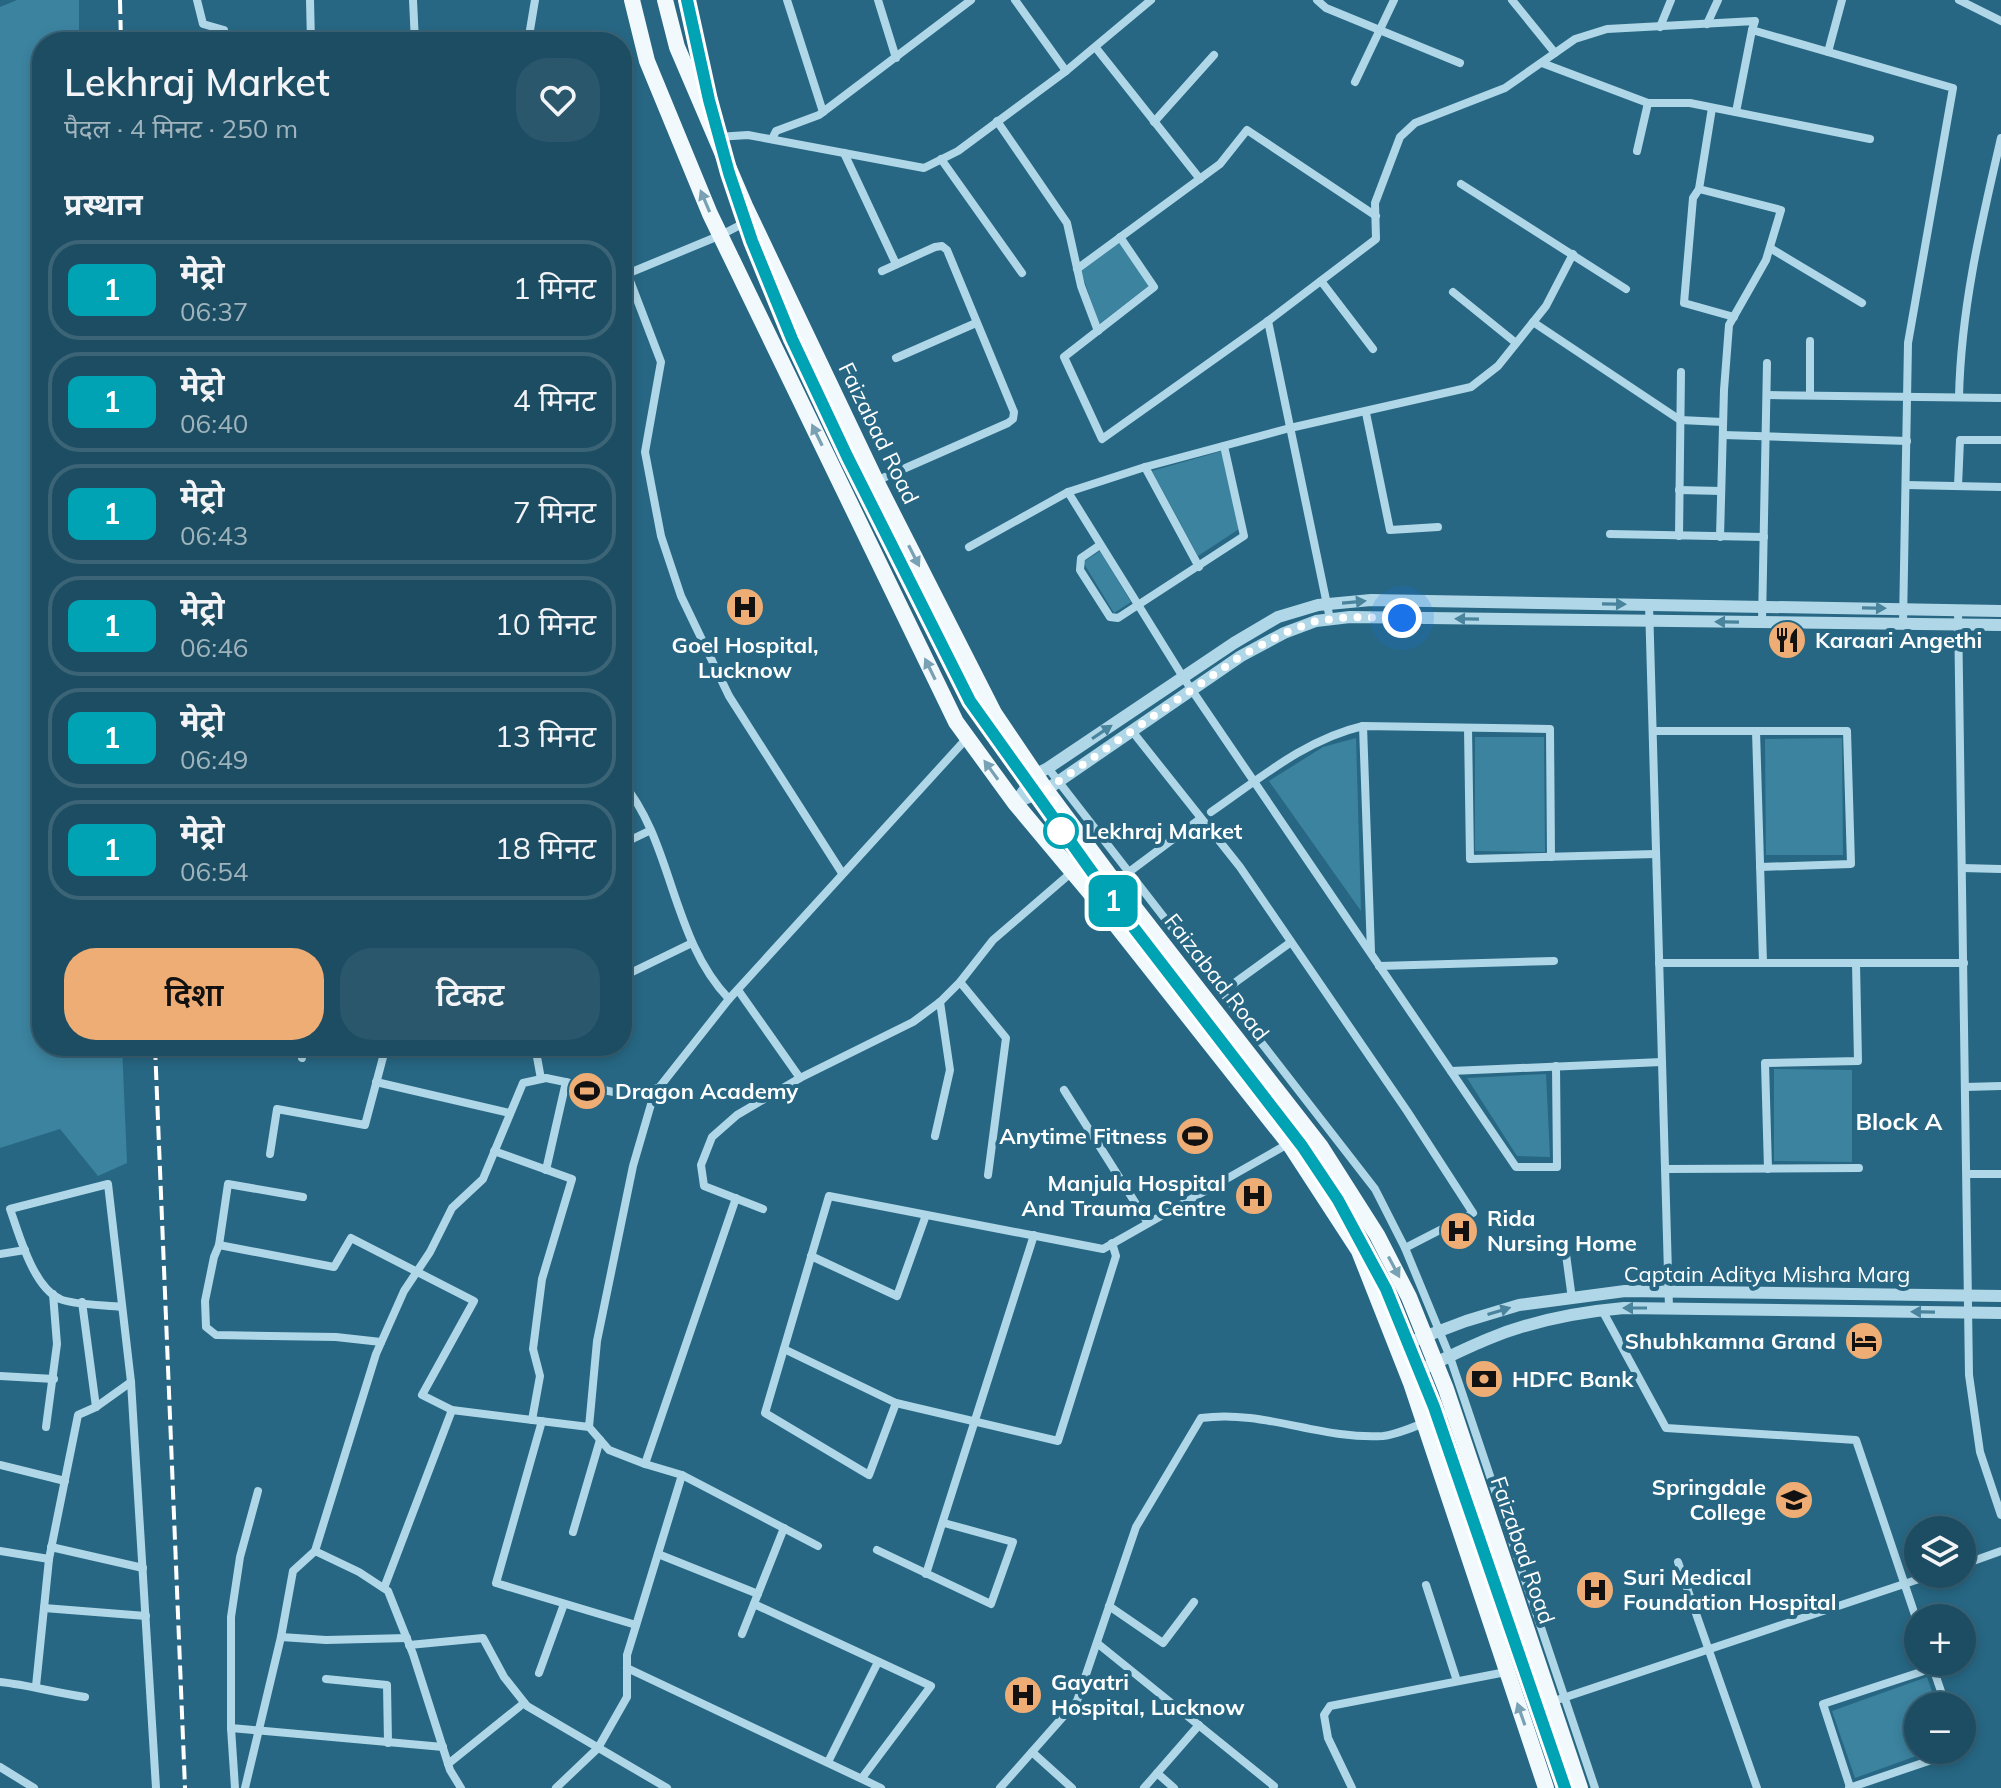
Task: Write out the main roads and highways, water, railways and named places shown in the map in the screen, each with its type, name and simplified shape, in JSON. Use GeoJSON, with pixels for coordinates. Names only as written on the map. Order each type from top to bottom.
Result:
{"type":"FeatureCollection","features":[{"type":"Feature","properties":{"kind":"main road"},"geometry":{"type":"LineString","coordinates":[[632,0],[647,61],[721,235],[956,722],[1015,803],[1290,1145],[1359,1251],[1408,1375],[1546,1788]]}},
{"type":"Feature","properties":{"kind":"main road","name":"Faizabad Road"},"geometry":{"type":"LineString","coordinates":[[665,0],[677,47],[752,219],[876,481],[994,713],[1042,771],[1309,1132],[1377,1235],[1409,1297],[1432,1333],[1443,1360],[1452,1411],[1558,1699],[1580,1788]]}},
{"type":"Feature","properties":{"kind":"railway"},"geometry":{"type":"LineString","coordinates":[[120,0],[121,32]]}},
{"type":"Feature","properties":{"kind":"railway"},"geometry":{"type":"LineString","coordinates":[[687,0],[709,100],[752,241],[792,339],[847,456],[970,701],[1123,914],[1302,1146],[1338,1200],[1386,1289],[1434,1407],[1565,1788]]}},
{"type":"Feature","properties":{"kind":"railway"},"geometry":{"type":"LineString","coordinates":[[155,1056],[185,1788]]}},
{"type":"Feature","properties":{"kind":"metro line","name":"1"},"geometry":{"type":"LineString","coordinates":[[687,0],[709,100],[752,241],[792,339],[847,456],[970,701],[1107,893],[1302,1146],[1371,1258],[1413,1350],[1434,1407],[1565,1788]]}},
{"type":"Feature","properties":{"kind":"place","name":"Goel Hospital, Lucknow"},"geometry":{"type":"Point","coordinates":[745,607]}},
{"type":"Feature","properties":{"kind":"place","name":"Karaari Angethi"},"geometry":{"type":"Point","coordinates":[1787,640]}},
{"type":"Feature","properties":{"kind":"place","name":"Lekhraj Market"},"geometry":{"type":"Point","coordinates":[1061,831]}},
{"type":"Feature","properties":{"kind":"place","name":"Dragon Academy"},"geometry":{"type":"Point","coordinates":[587,1091]}},
{"type":"Feature","properties":{"kind":"place","name":"Anytime Fitness"},"geometry":{"type":"Point","coordinates":[1195,1136]}},
{"type":"Feature","properties":{"kind":"place","name":"Manjula Hospital And Trauma Centre"},"geometry":{"type":"Point","coordinates":[1254,1196]}},
{"type":"Feature","properties":{"kind":"place","name":"Rida Nursing Home"},"geometry":{"type":"Point","coordinates":[1459,1231]}},
{"type":"Feature","properties":{"kind":"place","name":"Shubhkamna Grand"},"geometry":{"type":"Point","coordinates":[1864,1341]}},
{"type":"Feature","properties":{"kind":"place","name":"HDFC Bank"},"geometry":{"type":"Point","coordinates":[1484,1379]}},
{"type":"Feature","properties":{"kind":"place","name":"Springdale College"},"geometry":{"type":"Point","coordinates":[1794,1500]}},
{"type":"Feature","properties":{"kind":"place","name":"Suri Medical Foundation Hospital"},"geometry":{"type":"Point","coordinates":[1595,1590]}},
{"type":"Feature","properties":{"kind":"place","name":"Gayatri Hospital, Lucknow"},"geometry":{"type":"Point","coordinates":[1023,1695]}},
{"type":"Feature","properties":{"kind":"district","name":"Block A"},"geometry":{"type":"Point","coordinates":[1899,1122]}}]}
